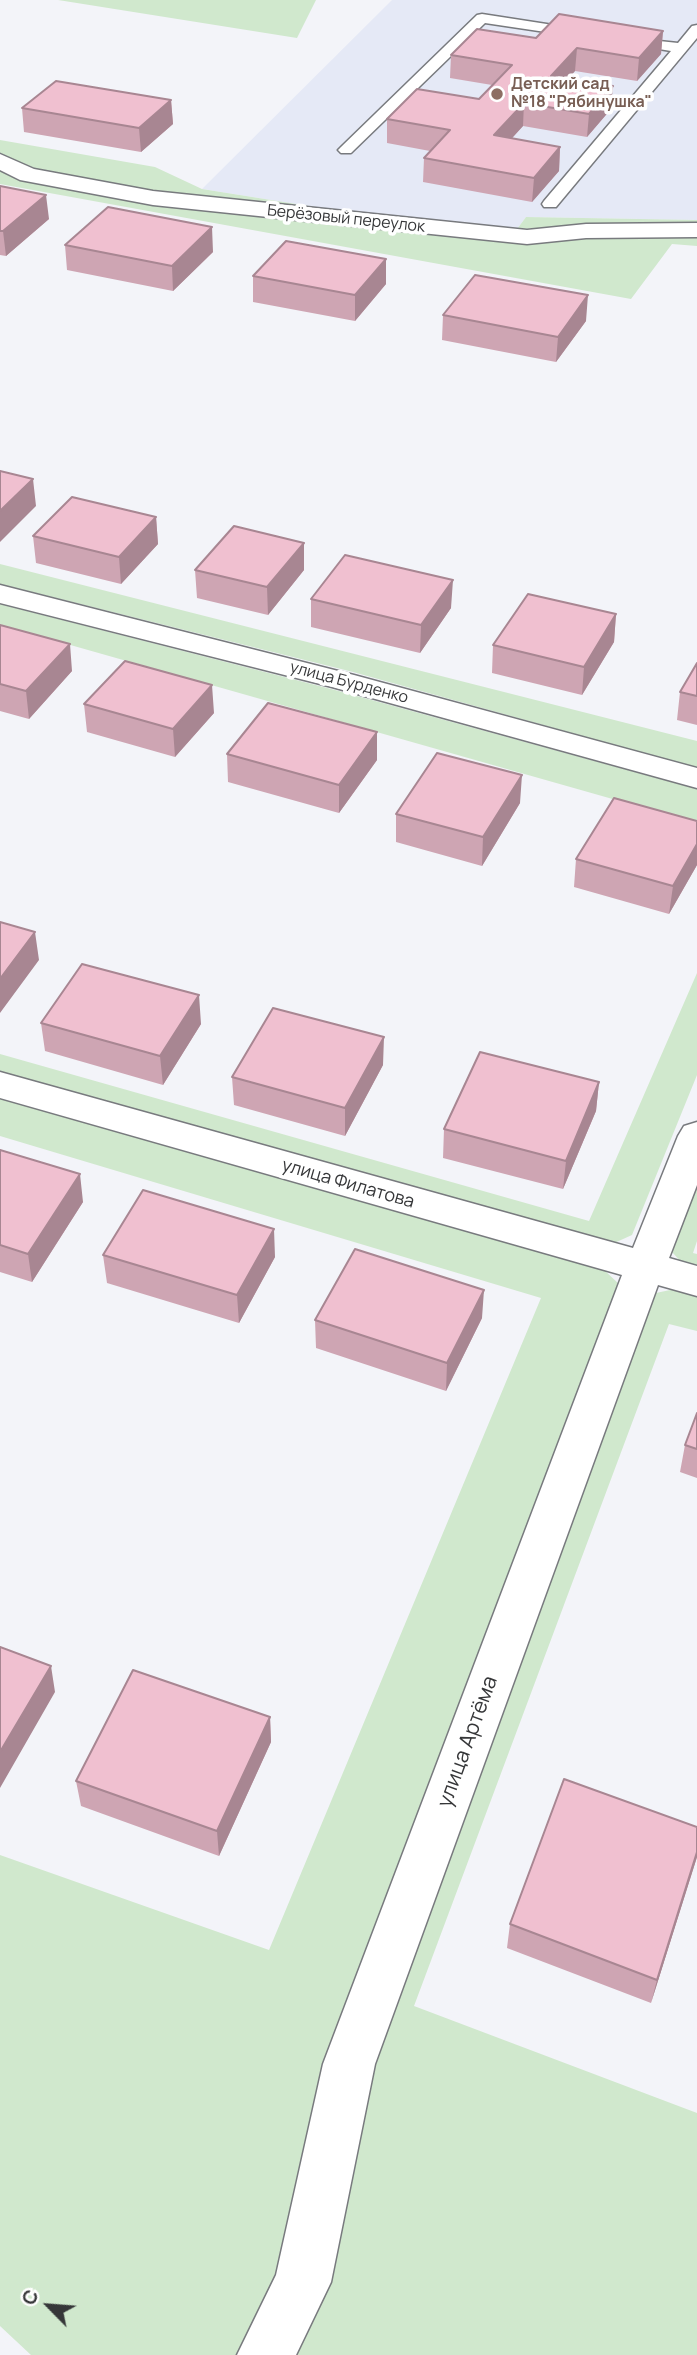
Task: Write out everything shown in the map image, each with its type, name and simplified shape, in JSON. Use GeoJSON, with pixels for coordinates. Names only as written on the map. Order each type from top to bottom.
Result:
{"type":"FeatureCollection","features":[{"type":"Feature","properties":{"kind":"street","name":"Берёзовый переулок"},"geometry":{"type":"LineString","coordinates":[[0,161],[28,175],[153,198],[527,237],[586,231],[697,230]]}},
{"type":"Feature","properties":{"kind":"street","name":"улица Бурденко"},"geometry":{"type":"LineString","coordinates":[[0,594],[356,684],[697,778]]}},
{"type":"Feature","properties":{"kind":"street","name":"улица Филатова"},"geometry":{"type":"LineString","coordinates":[[0,1085],[697,1281]]}},
{"type":"Feature","properties":{"kind":"street","name":"улица Артёма"},"geometry":{"type":"LineString","coordinates":[[266,2355],[303,2282],[349,2064],[645,1267],[697,1136]]}},
{"type":"Feature","properties":{"kind":"lane"},"geometry":{"type":"LineString","coordinates":[[346,150],[482,18],[588,34]]}},
{"type":"Feature","properties":{"kind":"lane"},"geometry":{"type":"LineString","coordinates":[[550,204],[697,29]]}},
{"type":"Feature","properties":{"kind":"lane"},"geometry":{"type":"LineString","coordinates":[[614,38],[681,48]]}},
{"type":"Feature","properties":{"kind":"shaded area","name":"Детский сад №18 \"Рябинушка\""},"geometry":{"type":"Polygon","coordinates":[[[392,0],[697,0],[697,220],[526,217],[517,229],[384,218],[202,189],[392,0]]]}},
{"type":"Feature","properties":{"kind":"green space"},"geometry":{"type":"Polygon","coordinates":[[[58,0],[316,0],[297,38],[58,0]]]}},
{"type":"Feature","properties":{"kind":"green space"},"geometry":{"type":"Polygon","coordinates":[[[0,140],[155,167],[202,189],[384,218],[157,194],[39,171],[0,153],[0,140]]]}},
{"type":"Feature","properties":{"kind":"green space"},"geometry":{"type":"Polygon","coordinates":[[[0,170],[22,180],[152,204],[536,244],[593,234],[697,234],[697,246],[672,244],[631,299],[0,184],[0,170]]]}},
{"type":"Feature","properties":{"kind":"green space"},"geometry":{"type":"Polygon","coordinates":[[[526,217],[697,220],[697,225],[517,229],[526,217]]]}},
{"type":"Feature","properties":{"kind":"green space"},"geometry":{"type":"Polygon","coordinates":[[[0,564],[697,741],[697,768],[353,672],[0,584],[0,564]]]}},
{"type":"Feature","properties":{"kind":"green space"},"geometry":{"type":"Polygon","coordinates":[[[0,604],[335,690],[697,789],[697,823],[0,625],[0,604]]]}},
{"type":"Feature","properties":{"kind":"green space"},"geometry":{"type":"Polygon","coordinates":[[[697,973],[697,1075],[632,1235],[612,1244],[0,1073],[0,1054],[589,1221],[697,973]]]}},
{"type":"Feature","properties":{"kind":"green space"},"geometry":{"type":"Polygon","coordinates":[[[0,1098],[602,1268],[620,1285],[284,2276],[239,2355],[31,2355],[0,2326],[0,1855],[269,1950],[541,1298],[0,1136],[0,1098]]]}},
{"type":"Feature","properties":{"kind":"green space"},"geometry":{"type":"Polygon","coordinates":[[[697,1187],[697,1241],[693,1253],[697,1254],[697,1268],[684,1265],[672,1252],[697,1187]]]}},
{"type":"Feature","properties":{"kind":"green space"},"geometry":{"type":"Polygon","coordinates":[[[675,1289],[697,1295],[697,1331],[669,1324],[414,2006],[697,2113],[697,2355],[295,2355],[329,2288],[368,2061],[651,1294],[675,1289]]]}},
{"type":"Feature","properties":{"kind":"building"},"geometry":{"type":"Polygon","coordinates":[[[559,14],[663,31],[639,58],[577,48],[551,76],[613,86],[589,114],[524,103],[494,135],[560,147],[534,178],[424,158],[450,130],[387,119],[417,89],[479,99],[512,65],[451,55],[477,29],[536,38],[559,14]]]}},
{"type":"Feature","properties":{"kind":"building"},"geometry":{"type":"Polygon","coordinates":[[[56,81],[171,100],[139,128],[22,108],[56,81]]]}},
{"type":"Feature","properties":{"kind":"building"},"geometry":{"type":"Polygon","coordinates":[[[0,186],[46,195],[0,231],[0,186]]]}},
{"type":"Feature","properties":{"kind":"building"},"geometry":{"type":"Polygon","coordinates":[[[108,207],[212,227],[172,266],[65,245],[108,207]]]}},
{"type":"Feature","properties":{"kind":"building"},"geometry":{"type":"Polygon","coordinates":[[[286,241],[386,259],[355,295],[253,276],[286,241]]]}},
{"type":"Feature","properties":{"kind":"building"},"geometry":{"type":"Polygon","coordinates":[[[475,275],[588,295],[558,337],[443,315],[475,275]]]}},
{"type":"Feature","properties":{"kind":"building"},"geometry":{"type":"Polygon","coordinates":[[[0,471],[33,479],[0,511],[0,471]]]}},
{"type":"Feature","properties":{"kind":"building"},"geometry":{"type":"Polygon","coordinates":[[[72,497],[156,517],[119,557],[33,536],[72,497]]]}},
{"type":"Feature","properties":{"kind":"building"},"geometry":{"type":"Polygon","coordinates":[[[234,526],[304,543],[267,587],[195,570],[234,526]]]}},
{"type":"Feature","properties":{"kind":"building"},"geometry":{"type":"Polygon","coordinates":[[[345,555],[453,580],[421,625],[311,599],[345,555]]]}},
{"type":"Feature","properties":{"kind":"building"},"geometry":{"type":"Polygon","coordinates":[[[528,594],[616,614],[584,667],[493,645],[528,594]]]}},
{"type":"Feature","properties":{"kind":"building"},"geometry":{"type":"Polygon","coordinates":[[[0,625],[70,644],[26,691],[0,684],[0,625]]]}},
{"type":"Feature","properties":{"kind":"building"},"geometry":{"type":"Polygon","coordinates":[[[125,661],[212,685],[173,729],[84,704],[125,661]]]}},
{"type":"Feature","properties":{"kind":"building"},"geometry":{"type":"Polygon","coordinates":[[[697,663],[697,696],[680,692],[697,663]]]}},
{"type":"Feature","properties":{"kind":"building"},"geometry":{"type":"Polygon","coordinates":[[[268,703],[377,732],[339,785],[227,754],[268,703]]]}},
{"type":"Feature","properties":{"kind":"building"},"geometry":{"type":"Polygon","coordinates":[[[437,753],[522,775],[483,837],[396,814],[437,753]]]}},
{"type":"Feature","properties":{"kind":"building"},"geometry":{"type":"Polygon","coordinates":[[[614,798],[697,821],[697,844],[673,886],[576,859],[614,798]]]}},
{"type":"Feature","properties":{"kind":"building"},"geometry":{"type":"Polygon","coordinates":[[[0,922],[35,932],[0,979],[0,922]]]}},
{"type":"Feature","properties":{"kind":"building"},"geometry":{"type":"Polygon","coordinates":[[[82,964],[199,995],[160,1056],[41,1023],[82,964]]]}},
{"type":"Feature","properties":{"kind":"building"},"geometry":{"type":"Polygon","coordinates":[[[273,1008],[384,1037],[345,1108],[232,1077],[273,1008]]]}},
{"type":"Feature","properties":{"kind":"building"},"geometry":{"type":"Polygon","coordinates":[[[480,1052],[599,1082],[566,1161],[444,1129],[480,1052]]]}},
{"type":"Feature","properties":{"kind":"building"},"geometry":{"type":"Polygon","coordinates":[[[0,1150],[80,1174],[28,1254],[0,1245],[0,1150]]]}},
{"type":"Feature","properties":{"kind":"building"},"geometry":{"type":"Polygon","coordinates":[[[143,1190],[274,1229],[237,1295],[103,1255],[143,1190]]]}},
{"type":"Feature","properties":{"kind":"building"},"geometry":{"type":"Polygon","coordinates":[[[355,1249],[484,1290],[447,1363],[315,1320],[355,1249]]]}},
{"type":"Feature","properties":{"kind":"building"},"geometry":{"type":"Polygon","coordinates":[[[697,1413],[697,1449],[685,1445],[697,1413]]]}},
{"type":"Feature","properties":{"kind":"building"},"geometry":{"type":"Polygon","coordinates":[[[0,1647],[51,1666],[0,1752],[0,1647]]]}},
{"type":"Feature","properties":{"kind":"building"},"geometry":{"type":"Polygon","coordinates":[[[133,1670],[270,1717],[217,1831],[76,1781],[133,1670]]]}},
{"type":"Feature","properties":{"kind":"building"},"geometry":{"type":"Polygon","coordinates":[[[564,1779],[697,1827],[697,1852],[657,1980],[510,1924],[564,1779]]]}},
{"type":"Feature","properties":{"kind":"place","name":"Детский сад №18 \"Рябинушка\""},"geometry":{"type":"Point","coordinates":[497,94]}}]}
